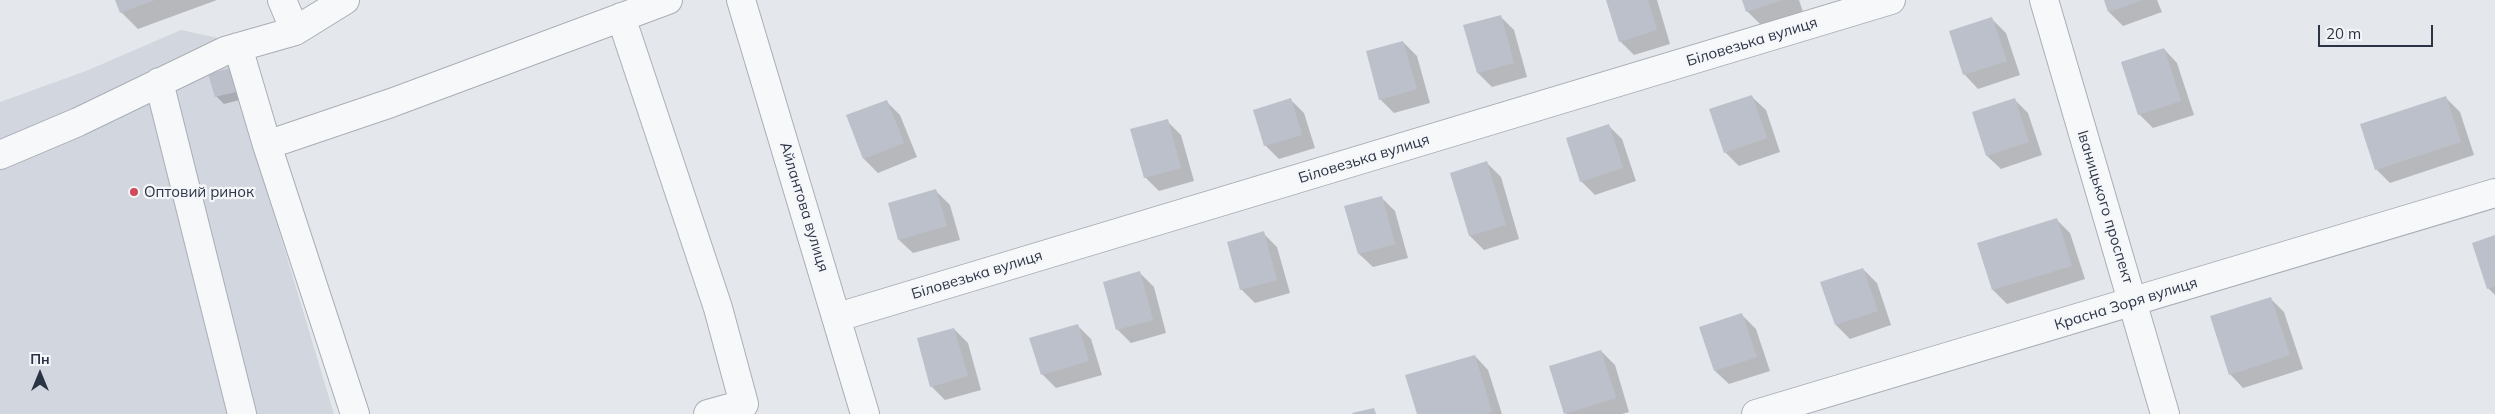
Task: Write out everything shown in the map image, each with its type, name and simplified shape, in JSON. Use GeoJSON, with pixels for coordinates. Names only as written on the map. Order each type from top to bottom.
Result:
{"type":"FeatureCollection","features":[{"type":"Feature","properties":{"kind":"street"},"geometry":{"type":"LineString","coordinates":[[282,0],[295,32]]}},
{"type":"Feature","properties":{"kind":"street"},"geometry":{"type":"LineString","coordinates":[[0,156],[78,122],[224,51],[295,32],[345,0]]}},
{"type":"Feature","properties":{"kind":"street"},"geometry":{"type":"LineString","coordinates":[[267,145],[391,103],[668,0]]}},
{"type":"Feature","properties":{"kind":"street","name":"Айлантова вулиця"},"geometry":{"type":"LineString","coordinates":[[741,0],[838,317],[865,414]]}},
{"type":"Feature","properties":{"kind":"street","name":"Біловезька вулиця"},"geometry":{"type":"LineString","coordinates":[[838,317],[1891,0]]}},
{"type":"Feature","properties":{"kind":"street","name":"Іваницького проспект"},"geometry":{"type":"LineString","coordinates":[[2044,0],[2134,301],[2165,414]]}},
{"type":"Feature","properties":{"kind":"street"},"geometry":{"type":"LineString","coordinates":[[621,18],[718,308],[744,404],[708,414]]}},
{"type":"Feature","properties":{"kind":"street"},"geometry":{"type":"LineString","coordinates":[[238,47],[305,267],[355,414]]}},
{"type":"Feature","properties":{"kind":"street"},"geometry":{"type":"LineString","coordinates":[[159,82],[242,414]]}},
{"type":"Feature","properties":{"kind":"street","name":"Красна Зоря вулиця"},"geometry":{"type":"LineString","coordinates":[[1756,414],[2495,193]]}},
{"type":"Feature","properties":{"kind":"shaded area","name":"Оптовий ринок"},"geometry":{"type":"Polygon","coordinates":[[[181,30],[218,38],[225,51],[334,414],[0,414],[0,102],[86,71],[181,30]]]}},
{"type":"Feature","properties":{"kind":"building"},"geometry":{"type":"Polygon","coordinates":[[[115,0],[155,0],[120,13],[115,0]]]}},
{"type":"Feature","properties":{"kind":"building"},"geometry":{"type":"Polygon","coordinates":[[[1606,0],[1648,0],[1657,30],[1619,42],[1606,0]]]}},
{"type":"Feature","properties":{"kind":"building"},"geometry":{"type":"Polygon","coordinates":[[[1742,0],[1783,0],[1746,12],[1742,0]]]}},
{"type":"Feature","properties":{"kind":"building"},"geometry":{"type":"Polygon","coordinates":[[[2104,0],[2143,0],[2108,12],[2104,0]]]}},
{"type":"Feature","properties":{"kind":"building"},"geometry":{"type":"Polygon","coordinates":[[[1501,15],[1514,63],[1477,73],[1463,25],[1501,15]]]}},
{"type":"Feature","properties":{"kind":"building"},"geometry":{"type":"Polygon","coordinates":[[[1992,17],[2007,61],[1963,75],[1949,31],[1992,17]]]}},
{"type":"Feature","properties":{"kind":"building"},"geometry":{"type":"Polygon","coordinates":[[[1403,41],[1417,89],[1379,100],[1366,51],[1403,41]]]}},
{"type":"Feature","properties":{"kind":"building"},"geometry":{"type":"Polygon","coordinates":[[[2164,48],[2181,101],[2138,115],[2121,62],[2164,48]]]}},
{"type":"Feature","properties":{"kind":"building"},"geometry":{"type":"Polygon","coordinates":[[[234,67],[240,91],[215,97],[208,74],[234,67]]]}},
{"type":"Feature","properties":{"kind":"building"},"geometry":{"type":"Polygon","coordinates":[[[1752,95],[1767,138],[1724,153],[1709,109],[1752,95]]]}},
{"type":"Feature","properties":{"kind":"building"},"geometry":{"type":"Polygon","coordinates":[[[2446,96],[2461,142],[2375,170],[2360,124],[2446,96]]]}},
{"type":"Feature","properties":{"kind":"building"},"geometry":{"type":"Polygon","coordinates":[[[1291,98],[1302,135],[1264,146],[1253,110],[1291,98]]]}},
{"type":"Feature","properties":{"kind":"building"},"geometry":{"type":"Polygon","coordinates":[[[2015,98],[2029,142],[1986,156],[1972,112],[2015,98]]]}},
{"type":"Feature","properties":{"kind":"building"},"geometry":{"type":"Polygon","coordinates":[[[887,100],[904,143],[863,159],[846,115],[887,100]]]}},
{"type":"Feature","properties":{"kind":"building"},"geometry":{"type":"Polygon","coordinates":[[[1168,119],[1181,168],[1144,178],[1130,129],[1168,119]]]}},
{"type":"Feature","properties":{"kind":"building"},"geometry":{"type":"Polygon","coordinates":[[[1609,124],[1623,168],[1580,182],[1566,138],[1609,124]]]}},
{"type":"Feature","properties":{"kind":"building"},"geometry":{"type":"Polygon","coordinates":[[[1487,161],[1506,225],[1469,236],[1450,173],[1487,161]]]}},
{"type":"Feature","properties":{"kind":"building"},"geometry":{"type":"Polygon","coordinates":[[[936,189],[947,226],[898,240],[888,203],[936,189]]]}},
{"type":"Feature","properties":{"kind":"building"},"geometry":{"type":"Polygon","coordinates":[[[1382,196],[1395,244],[1358,254],[1344,206],[1382,196]]]}},
{"type":"Feature","properties":{"kind":"building"},"geometry":{"type":"Polygon","coordinates":[[[2057,218],[2072,266],[1992,290],[1977,243],[2057,218]]]}},
{"type":"Feature","properties":{"kind":"building"},"geometry":{"type":"Polygon","coordinates":[[[1264,231],[1277,280],[1240,290],[1227,242],[1264,231]]]}},
{"type":"Feature","properties":{"kind":"building"},"geometry":{"type":"Polygon","coordinates":[[[2495,235],[2495,286],[2487,289],[2472,243],[2495,235]]]}},
{"type":"Feature","properties":{"kind":"building"},"geometry":{"type":"Polygon","coordinates":[[[1863,268],[1878,311],[1835,325],[1820,282],[1863,268]]]}},
{"type":"Feature","properties":{"kind":"building"},"geometry":{"type":"Polygon","coordinates":[[[1140,271],[1153,320],[1116,330],[1103,282],[1140,271]]]}},
{"type":"Feature","properties":{"kind":"building"},"geometry":{"type":"Polygon","coordinates":[[[2271,297],[2290,355],[2229,375],[2210,316],[2271,297]]]}},
{"type":"Feature","properties":{"kind":"building"},"geometry":{"type":"Polygon","coordinates":[[[1742,313],[1757,357],[1714,371],[1699,327],[1742,313]]]}},
{"type":"Feature","properties":{"kind":"building"},"geometry":{"type":"Polygon","coordinates":[[[1078,324],[1089,361],[1041,375],[1029,338],[1078,324]]]}},
{"type":"Feature","properties":{"kind":"building"},"geometry":{"type":"Polygon","coordinates":[[[954,328],[968,376],[930,387],[917,338],[954,328]]]}},
{"type":"Feature","properties":{"kind":"building"},"geometry":{"type":"Polygon","coordinates":[[[1601,350],[1616,398],[1564,414],[1549,366],[1601,350]]]}},
{"type":"Feature","properties":{"kind":"building"},"geometry":{"type":"Polygon","coordinates":[[[1475,355],[1492,412],[1485,414],[1417,414],[1405,375],[1475,355]]]}},
{"type":"Feature","properties":{"kind":"building"},"geometry":{"type":"Polygon","coordinates":[[[1374,408],[1376,414],[1352,413],[1374,408]]]}},
{"type":"Feature","properties":{"kind":"place","name":"Оптовий ринок"},"geometry":{"type":"Point","coordinates":[134,192]}}]}
